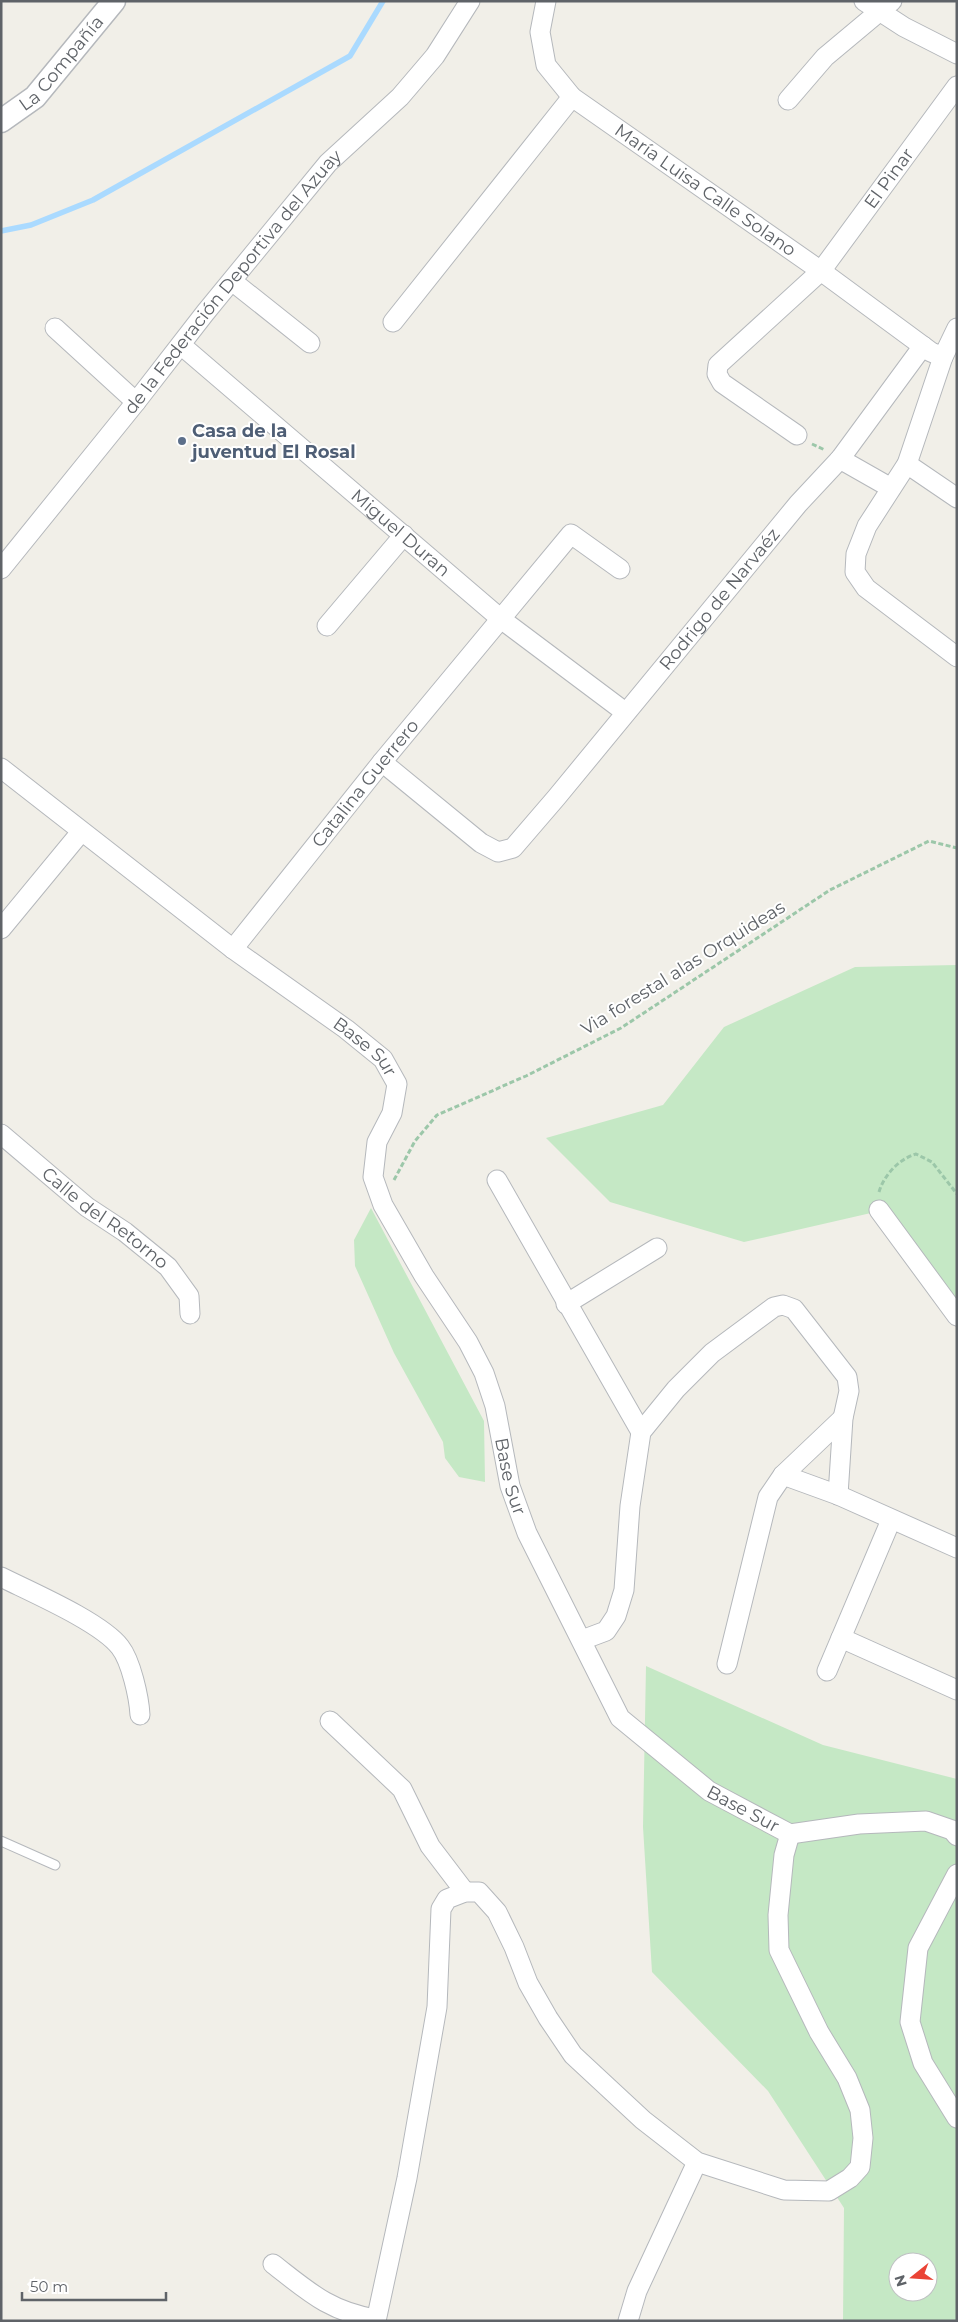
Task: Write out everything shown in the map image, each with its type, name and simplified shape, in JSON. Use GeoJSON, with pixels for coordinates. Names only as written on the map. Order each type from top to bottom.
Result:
{"type":"FeatureCollection","features":[{"type":"Feature","properties":{"kind":"street","name":"La Compañía"},"geometry":{"type":"LineString","coordinates":[[1,121],[35,97],[114,1]]}},
{"type":"Feature","properties":{"kind":"street","name":"de la Federación Deportiva del Azuay"},"geometry":{"type":"LineString","coordinates":[[1,569],[136,402],[205,312],[328,163],[400,97],[436,56],[470,1]]}},
{"type":"Feature","properties":{"kind":"street","name":"María Luisa Calle Solano"},"geometry":{"type":"LineString","coordinates":[[546,1],[540,32],[546,65],[572,97],[821,271],[923,346],[943,357]]}},
{"type":"Feature","properties":{"kind":"street"},"geometry":{"type":"LineString","coordinates":[[788,100],[825,57],[878,5],[904,27],[957,54]]}},
{"type":"Feature","properties":{"kind":"street","name":"El Pinar"},"geometry":{"type":"LineString","coordinates":[[797,435],[722,383],[717,374],[718,365],[821,271],[957,86]]}},
{"type":"Feature","properties":{"kind":"street"},"geometry":{"type":"LineString","coordinates":[[393,322],[572,97]]}},
{"type":"Feature","properties":{"kind":"street"},"geometry":{"type":"LineString","coordinates":[[232,281],[310,342]]}},
{"type":"Feature","properties":{"kind":"street"},"geometry":{"type":"LineString","coordinates":[[55,328],[136,402]]}},
{"type":"Feature","properties":{"kind":"street"},"geometry":{"type":"LineString","coordinates":[[957,328],[943,357],[907,464],[867,526],[856,554],[856,572],[866,588],[957,657]]}},
{"type":"Feature","properties":{"kind":"street","name":"Miguel Duran"},"geometry":{"type":"LineString","coordinates":[[181,345],[501,619],[625,712]]}},
{"type":"Feature","properties":{"kind":"street","name":"Rodrigo de Narvaéz"},"geometry":{"type":"LineString","coordinates":[[382,762],[481,844],[498,852],[513,848],[798,504],[840,459],[923,346]]}},
{"type":"Feature","properties":{"kind":"street"},"geometry":{"type":"LineString","coordinates":[[840,459],[891,488]]}},
{"type":"Feature","properties":{"kind":"street"},"geometry":{"type":"LineString","coordinates":[[907,464],[957,498]]}},
{"type":"Feature","properties":{"kind":"street","name":"Catalina Guerrero"},"geometry":{"type":"LineString","coordinates":[[233,949],[382,762],[571,534],[620,569]]}},
{"type":"Feature","properties":{"kind":"street"},"geometry":{"type":"LineString","coordinates":[[327,626],[404,535]]}},
{"type":"Feature","properties":{"kind":"street"},"geometry":{"type":"LineString","coordinates":[[1,768],[81,832],[1,929]]}},
{"type":"Feature","properties":{"kind":"street","name":"Base Sur"},"geometry":{"type":"LineString","coordinates":[[81,832],[233,949],[346,1030],[383,1060],[397,1084],[392,1113],[377,1142],[373,1177],[383,1205],[424,1276],[468,1342],[484,1373],[495,1406],[510,1486],[527,1533],[620,1718],[709,1791],[790,1834],[858,1824],[926,1821],[952,1830],[957,1836]]}},
{"type":"Feature","properties":{"kind":"street","name":"Calle del Retorno"},"geometry":{"type":"LineString","coordinates":[[1,1134],[87,1208],[125,1232],[168,1267],[189,1296],[190,1314]]}},
{"type":"Feature","properties":{"kind":"street"},"geometry":{"type":"LineString","coordinates":[[497,1180],[640,1432]]}},
{"type":"Feature","properties":{"kind":"street"},"geometry":{"type":"LineString","coordinates":[[879,1210],[957,1316]]}},
{"type":"Feature","properties":{"kind":"street"},"geometry":{"type":"LineString","coordinates":[[566,1304],[657,1248]]}},
{"type":"Feature","properties":{"kind":"street"},"geometry":{"type":"LineString","coordinates":[[582,1640],[606,1630],[616,1616],[624,1590],[630,1506],[640,1432],[676,1389],[712,1353],[774,1307],[783,1305],[794,1309],[847,1377],[849,1391],[843,1418],[838,1495]]}},
{"type":"Feature","properties":{"kind":"street"},"geometry":{"type":"LineString","coordinates":[[727,1664],[768,1498],[782,1475],[843,1418]]}},
{"type":"Feature","properties":{"kind":"street"},"geometry":{"type":"LineString","coordinates":[[782,1475],[838,1495],[891,1520],[955,1542]]}},
{"type":"Feature","properties":{"kind":"street"},"geometry":{"type":"LineString","coordinates":[[827,1671],[891,1520]]}},
{"type":"Feature","properties":{"kind":"street"},"geometry":{"type":"LineString","coordinates":[[1,1577],[94,1626],[120,1647],[138,1690],[140,1716]]}},
{"type":"Feature","properties":{"kind":"street"},"geometry":{"type":"LineString","coordinates":[[841,1638],[957,1690]]}},
{"type":"Feature","properties":{"kind":"street"},"geometry":{"type":"LineString","coordinates":[[330,1721],[402,1789],[430,1846],[464,1892]]}},
{"type":"Feature","properties":{"kind":"street"},"geometry":{"type":"LineString","coordinates":[[273,2264],[319,2300],[350,2315],[376,2320],[407,2178],[437,2007],[442,1909],[447,1899],[464,1892],[479,1892],[497,1912],[528,1983],[548,2018],[573,2055],[643,2120],[697,2162],[784,2190],[829,2191],[850,2178],[860,2167],[863,2138],[860,2110],[847,2078],[819,2032],[779,1950],[778,1915],[784,1854],[790,1834]]}},
{"type":"Feature","properties":{"kind":"street"},"geometry":{"type":"LineString","coordinates":[[957,1874],[918,1948],[910,2022],[923,2063],[957,2118]]}},
{"type":"Feature","properties":{"kind":"street"},"geometry":{"type":"LineString","coordinates":[[628,2321],[637,2291],[697,2162]]}},
{"type":"Feature","properties":{"kind":"lane"},"geometry":{"type":"LineString","coordinates":[[1,1841],[56,1865]]}},
{"type":"Feature","properties":{"kind":"path"},"geometry":{"type":"LineString","coordinates":[[797,435],[840,459]]}},
{"type":"Feature","properties":{"kind":"path","name":"Via forestal alas Orquideas"},"geometry":{"type":"LineString","coordinates":[[383,1205],[399,1169],[415,1141],[437,1116],[526,1076],[621,1028],[830,890],[929,842],[957,848]]}},
{"type":"Feature","properties":{"kind":"path"},"geometry":{"type":"LineString","coordinates":[[879,1210],[877,1198],[881,1183],[906,1157],[916,1154],[932,1162],[957,1194]]}},
{"type":"Feature","properties":{"kind":"green space"},"geometry":{"type":"Polygon","coordinates":[[[957,965],[957,1309],[884,1210],[744,1242],[610,1202],[546,1138],[663,1105],[724,1027],[855,967],[957,965]]]}},
{"type":"Feature","properties":{"kind":"green space"},"geometry":{"type":"Polygon","coordinates":[[[371,1208],[484,1421],[485,1482],[459,1477],[445,1458],[443,1442],[394,1353],[355,1266],[354,1240],[371,1208]]]}},
{"type":"Feature","properties":{"kind":"green space"},"geometry":{"type":"Polygon","coordinates":[[[646,1666],[823,1745],[957,1779],[957,2321],[843,2321],[844,2208],[768,2091],[652,1972],[643,1827],[646,1666]]]}},
{"type":"Feature","properties":{"kind":"waterway"},"geometry":{"type":"LineString","coordinates":[[1,231],[31,225],[93,200],[350,56],[383,1]]}},
{"type":"Feature","properties":{"kind":"place","name":"Casa de la juventud El Rosal"},"geometry":{"type":"Point","coordinates":[182,441]}}]}
